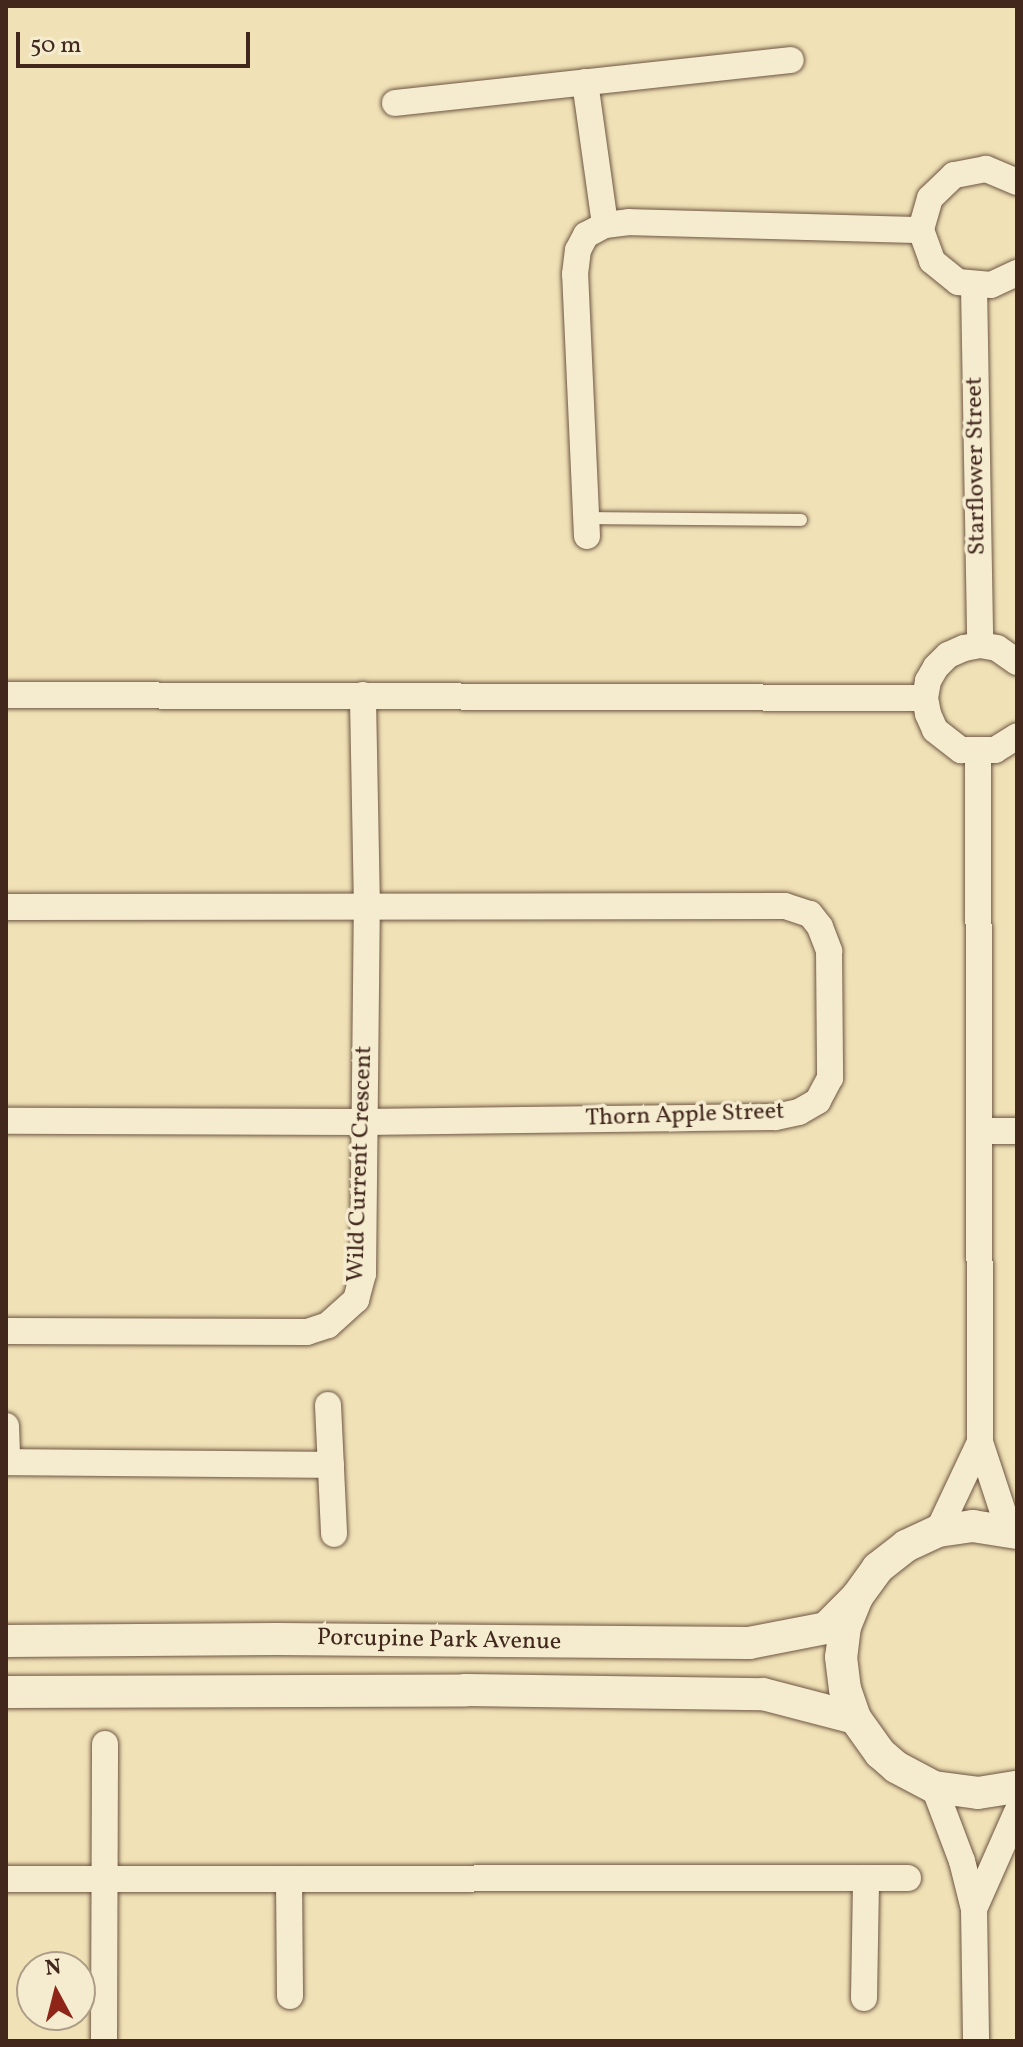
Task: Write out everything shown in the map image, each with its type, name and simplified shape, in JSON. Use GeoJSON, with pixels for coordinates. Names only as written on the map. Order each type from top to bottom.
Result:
{"type":"FeatureCollection","features":[{"type":"Feature","properties":{"kind":"street"},"geometry":{"type":"LineString","coordinates":[[395,103],[791,60]]}},
{"type":"Feature","properties":{"kind":"street"},"geometry":{"type":"LineString","coordinates":[[585,82],[605,225]]}},
{"type":"Feature","properties":{"kind":"street"},"geometry":{"type":"LineString","coordinates":[[1017,182],[986,169],[954,175],[930,198],[921,230],[925,247],[938,267],[958,282],[974,286],[991,285],[1017,273]]}},
{"type":"Feature","properties":{"kind":"street"},"geometry":{"type":"LineString","coordinates":[[586,527],[575,274],[578,250],[586,235],[605,225],[629,222],[921,230]]}},
{"type":"Feature","properties":{"kind":"street","name":"Starflower Street"},"geometry":{"type":"LineString","coordinates":[[974,286],[980,645]]}},
{"type":"Feature","properties":{"kind":"street"},"geometry":{"type":"LineString","coordinates":[[1017,662],[997,648],[980,645],[948,655],[928,681],[925,698],[931,722],[946,742],[961,750],[995,750],[1017,736]]}},
{"type":"Feature","properties":{"kind":"street"},"geometry":{"type":"LineString","coordinates":[[6,695],[925,698]]}},
{"type":"Feature","properties":{"kind":"street","name":"Wild Current Crescent"},"geometry":{"type":"LineString","coordinates":[[6,1331],[307,1332],[328,1325],[356,1300],[363,1274],[367,908],[363,695]]}},
{"type":"Feature","properties":{"kind":"street"},"geometry":{"type":"LineString","coordinates":[[978,752],[980,1442],[1013,1532],[973,1526],[938,1531],[906,1546],[878,1568],[857,1597],[845,1626],[841,1657],[845,1689],[855,1718],[880,1753],[914,1779],[934,1787],[978,1793],[1017,1787]]}},
{"type":"Feature","properties":{"kind":"street","name":"Thorn Apple Street"},"geometry":{"type":"LineString","coordinates":[[6,1121],[364,1122],[775,1117],[799,1112],[818,1101],[830,1078],[829,951],[820,927],[810,914],[785,906],[367,908]]}},
{"type":"Feature","properties":{"kind":"street"},"geometry":{"type":"LineString","coordinates":[[6,907],[367,908]]}},
{"type":"Feature","properties":{"kind":"street"},"geometry":{"type":"LineString","coordinates":[[979,1131],[1017,1131]]}},
{"type":"Feature","properties":{"kind":"street"},"geometry":{"type":"LineString","coordinates":[[328,1405],[334,1534]]}},
{"type":"Feature","properties":{"kind":"street"},"geometry":{"type":"LineString","coordinates":[[6,1426],[6,1462],[331,1465]]}},
{"type":"Feature","properties":{"kind":"street"},"geometry":{"type":"LineString","coordinates":[[938,1531],[980,1442]]}},
{"type":"Feature","properties":{"kind":"street","name":"Porcupine Park Avenue"},"geometry":{"type":"LineString","coordinates":[[6,1641],[277,1639],[749,1643],[826,1628],[857,1597]]}},
{"type":"Feature","properties":{"kind":"street","name":"Porcupine Park Avenue"},"geometry":{"type":"LineString","coordinates":[[6,1692],[465,1690],[763,1694],[855,1718]]}},
{"type":"Feature","properties":{"kind":"street"},"geometry":{"type":"LineString","coordinates":[[104,2041],[105,1744]]}},
{"type":"Feature","properties":{"kind":"street"},"geometry":{"type":"LineString","coordinates":[[934,1787],[962,1861],[974,1909],[976,2041]]}},
{"type":"Feature","properties":{"kind":"street"},"geometry":{"type":"LineString","coordinates":[[974,1909],[1017,1812]]}},
{"type":"Feature","properties":{"kind":"street"},"geometry":{"type":"LineString","coordinates":[[864,1998],[866,1878]]}},
{"type":"Feature","properties":{"kind":"street"},"geometry":{"type":"LineString","coordinates":[[6,1879],[908,1878]]}},
{"type":"Feature","properties":{"kind":"street"},"geometry":{"type":"LineString","coordinates":[[289,1879],[290,1996]]}},
{"type":"Feature","properties":{"kind":"lane"},"geometry":{"type":"LineString","coordinates":[[586,527],[801,520]]}}]}
